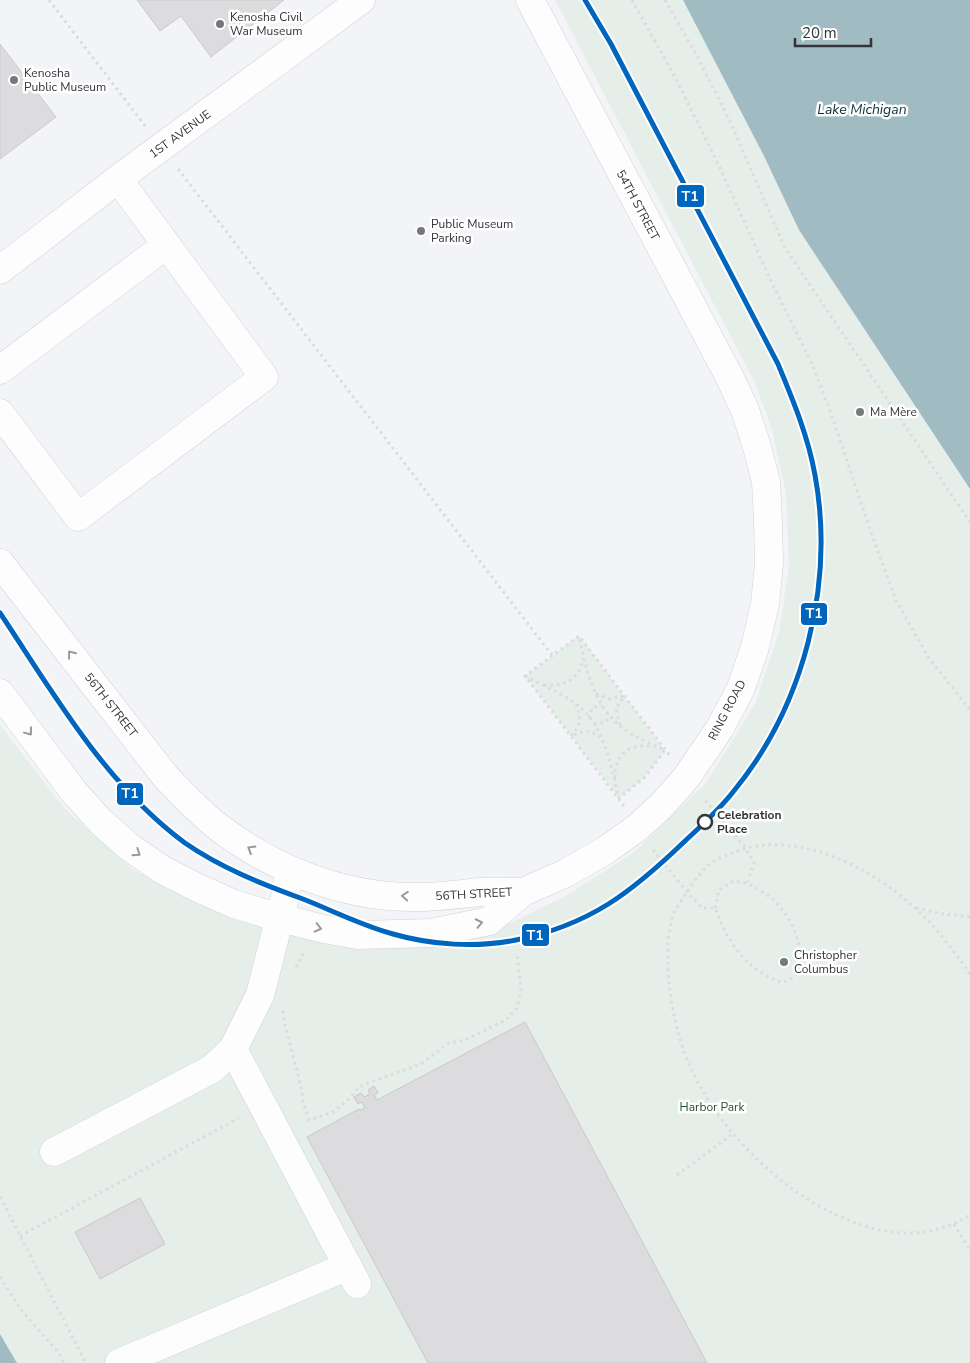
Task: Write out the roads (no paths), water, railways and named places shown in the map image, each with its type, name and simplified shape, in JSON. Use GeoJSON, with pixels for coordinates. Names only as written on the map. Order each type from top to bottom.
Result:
{"type":"FeatureCollection","features":[{"type":"Feature","properties":{"kind":"street","name":"1ST AVENUE"},"geometry":{"type":"LineString","coordinates":[[0,270],[118,179],[361,0]]}},
{"type":"Feature","properties":{"kind":"street","name":"54TH STREET"},"geometry":{"type":"LineString","coordinates":[[530,0],[729,376],[745,410]]}},
{"type":"Feature","properties":{"kind":"street"},"geometry":{"type":"LineString","coordinates":[[0,413],[78,518],[264,377],[118,179]]}},
{"type":"Feature","properties":{"kind":"street"},"geometry":{"type":"LineString","coordinates":[[0,370],[166,245]]}},
{"type":"Feature","properties":{"kind":"street","name":"RING ROAD"},"geometry":{"type":"LineString","coordinates":[[523,892],[566,874],[606,850],[638,827],[661,806],[686,778],[701,757],[720,728],[741,688],[755,647],[765,604],[769,564],[766,482],[745,410]]}},
{"type":"Feature","properties":{"kind":"street","name":"56TH STREET"},"geometry":{"type":"LineString","coordinates":[[0,563],[165,776],[216,826],[251,850],[289,870],[336,886],[374,893],[409,897],[482,892],[523,892]]}},
{"type":"Feature","properties":{"kind":"street","name":"56TH STREET"},"geometry":{"type":"LineString","coordinates":[[0,693],[74,792],[100,821],[128,846],[161,868],[196,887],[234,904],[324,929],[358,935],[431,933],[489,921],[523,892]]}},
{"type":"Feature","properties":{"kind":"street"},"geometry":{"type":"LineString","coordinates":[[54,1152],[212,1069],[233,1049],[260,995],[286,893],[289,870]]}},
{"type":"Feature","properties":{"kind":"street"},"geometry":{"type":"LineString","coordinates":[[118,1363],[353,1275],[233,1049]]}},
{"type":"Feature","properties":{"kind":"water","name":"Lake Michigan"},"geometry":{"type":"Polygon","coordinates":[[[683,0],[970,0],[970,489],[799,230],[764,156],[683,0]]]}},
{"type":"Feature","properties":{"kind":"water"},"geometry":{"type":"Polygon","coordinates":[[[0,1334],[17,1363],[0,1363],[0,1334]]]}},
{"type":"Feature","properties":{"kind":"place","name":"Kenosha Civil War Museum"},"geometry":{"type":"Point","coordinates":[220,24]}},
{"type":"Feature","properties":{"kind":"place","name":"Kenosha Public Museum"},"geometry":{"type":"Point","coordinates":[14,80]}},
{"type":"Feature","properties":{"kind":"place","name":"Public Museum Parking"},"geometry":{"type":"Point","coordinates":[421,231]}},
{"type":"Feature","properties":{"kind":"place","name":"Ma Mère"},"geometry":{"type":"Point","coordinates":[860,412]}},
{"type":"Feature","properties":{"kind":"place","name":"Celebration Place"},"geometry":{"type":"Point","coordinates":[705,822]}},
{"type":"Feature","properties":{"kind":"place","name":"Christopher Columbus"},"geometry":{"type":"Point","coordinates":[784,962]}},
{"type":"Feature","properties":{"kind":"park label","name":"Harbor Park"},"geometry":{"type":"Point","coordinates":[712,1107]}}]}
